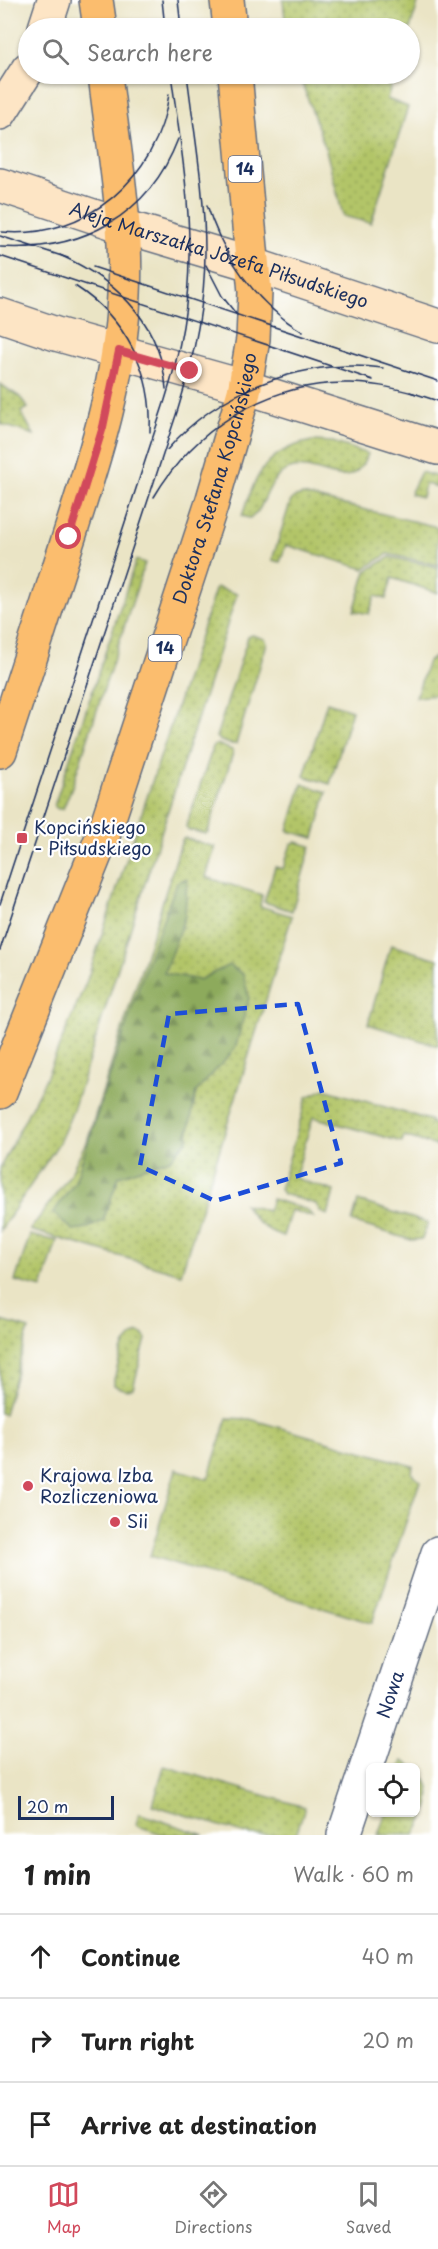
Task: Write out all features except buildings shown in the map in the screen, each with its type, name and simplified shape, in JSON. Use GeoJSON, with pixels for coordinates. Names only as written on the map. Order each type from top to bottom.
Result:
{"type":"FeatureCollection","features":[{"type":"Feature","properties":{"kind":"main road"},"geometry":{"type":"LineString","coordinates":[[48,18],[54,0]]}},
{"type":"Feature","properties":{"kind":"main road"},"geometry":{"type":"LineString","coordinates":[[96,0],[99,18]]}},
{"type":"Feature","properties":{"kind":"main road"},"geometry":{"type":"LineString","coordinates":[[227,0],[229,18]]}},
{"type":"Feature","properties":{"kind":"main road"},"geometry":{"type":"LineString","coordinates":[[0,113],[18,84]]}},
{"type":"Feature","properties":{"kind":"main road"},"geometry":{"type":"LineString","coordinates":[[0,751],[93,466],[113,386],[119,351],[124,296],[123,226],[106,84]]}},
{"type":"Feature","properties":{"kind":"main road","name":"14"},"geometry":{"type":"LineString","coordinates":[[236,84],[254,265]]}},
{"type":"Feature","properties":{"kind":"main road","name":"Aleja Marszałka Józefa Piłsudskiego"},"geometry":{"type":"LineString","coordinates":[[0,185],[438,326]]}},
{"type":"Feature","properties":{"kind":"main road","name":"Doktora Stefana Kopcińskiego"},"geometry":{"type":"LineString","coordinates":[[0,1092],[105,830],[212,506],[245,387],[253,339],[254,265]]}},
{"type":"Feature","properties":{"kind":"main road"},"geometry":{"type":"LineString","coordinates":[[0,315],[56,334],[245,387],[438,448]]}},
{"type":"Feature","properties":{"kind":"street","name":"Nowa"},"geometry":{"type":"LineString","coordinates":[[344,1835],[438,1553]]}},
{"type":"Feature","properties":{"kind":"highlighted area"},"geometry":{"type":"Polygon","coordinates":[[[298,1004],[341,1163],[215,1201],[140,1166],[169,1014],[298,1004]]]}},
{"type":"Feature","properties":{"kind":"green space"},"geometry":{"type":"Polygon","coordinates":[[[283,0],[419,0],[413,18],[285,18],[283,0]]]}},
{"type":"Feature","properties":{"kind":"green space"},"geometry":{"type":"Polygon","coordinates":[[[303,84],[392,84],[387,99],[408,107],[371,223],[343,216],[326,150],[303,84]]]}},
{"type":"Feature","properties":{"kind":"green space"},"geometry":{"type":"Polygon","coordinates":[[[0,384],[20,397],[28,408],[21,412],[34,435],[0,424],[0,384]]]}},
{"type":"Feature","properties":{"kind":"green space"},"geometry":{"type":"Polygon","coordinates":[[[312,441],[333,442],[368,454],[361,467],[352,474],[343,476],[312,469],[290,469],[275,479],[255,515],[249,518],[242,516],[252,488],[265,466],[283,451],[312,441]]]}},
{"type":"Feature","properties":{"kind":"green space"},"geometry":{"type":"Polygon","coordinates":[[[421,472],[438,477],[438,487],[425,484],[422,497],[410,494],[421,472]]]}},
{"type":"Feature","properties":{"kind":"green space"},"geometry":{"type":"Polygon","coordinates":[[[303,495],[438,527],[438,565],[388,554],[364,569],[286,545],[280,562],[272,560],[290,503],[293,498],[303,495]]]}},
{"type":"Feature","properties":{"kind":"green space"},"geometry":{"type":"Polygon","coordinates":[[[390,557],[438,567],[438,593],[392,578],[386,599],[375,596],[369,614],[354,611],[366,571],[390,557]]]}},
{"type":"Feature","properties":{"kind":"green space"},"geometry":{"type":"Polygon","coordinates":[[[136,560],[145,563],[73,784],[63,809],[58,809],[54,806],[136,560]]]}},
{"type":"Feature","properties":{"kind":"green space"},"geometry":{"type":"Polygon","coordinates":[[[216,587],[237,594],[72,1113],[59,1143],[0,1231],[0,1168],[46,1078],[87,980],[216,587]]]}},
{"type":"Feature","properties":{"kind":"green space"},"geometry":{"type":"Polygon","coordinates":[[[252,635],[265,639],[267,643],[236,744],[228,744],[216,737],[248,637],[252,635]]]}},
{"type":"Feature","properties":{"kind":"green space"},"geometry":{"type":"Polygon","coordinates":[[[438,655],[438,695],[416,697],[428,661],[438,655]]]}},
{"type":"Feature","properties":{"kind":"green space"},"geometry":{"type":"Polygon","coordinates":[[[327,702],[352,710],[330,784],[304,776],[327,702]]]}},
{"type":"Feature","properties":{"kind":"green space"},"geometry":{"type":"Polygon","coordinates":[[[217,744],[232,750],[233,753],[208,832],[206,834],[188,830],[186,827],[213,747],[217,744]]]}},
{"type":"Feature","properties":{"kind":"green space"},"geometry":{"type":"Polygon","coordinates":[[[302,784],[327,792],[314,838],[288,831],[302,784]]]}},
{"type":"Feature","properties":{"kind":"green space"},"geometry":{"type":"Polygon","coordinates":[[[185,838],[215,847],[206,877],[262,895],[260,906],[292,916],[181,1274],[30,1230],[69,1176],[88,1138],[182,840],[185,838]]]}},
{"type":"Feature","properties":{"kind":"green space"},"geometry":{"type":"Polygon","coordinates":[[[296,842],[311,846],[292,911],[264,902],[275,867],[283,869],[291,844],[296,842]]]}},
{"type":"Feature","properties":{"kind":"green space"},"geometry":{"type":"Polygon","coordinates":[[[187,879],[185,916],[164,973],[199,980],[229,965],[243,974],[249,998],[235,1049],[196,1092],[187,1141],[170,1159],[119,1176],[103,1221],[88,1228],[73,1230],[53,1213],[75,1182],[147,962],[177,882],[187,879]]]}},
{"type":"Feature","properties":{"kind":"green space"},"geometry":{"type":"Polygon","coordinates":[[[391,945],[438,959],[438,1046],[368,1024],[391,945]]]}},
{"type":"Feature","properties":{"kind":"green space"},"geometry":{"type":"Polygon","coordinates":[[[324,1089],[429,1120],[438,1130],[437,1146],[404,1136],[402,1142],[313,1117],[295,1178],[334,1191],[328,1215],[320,1212],[316,1204],[283,1194],[280,1189],[307,1097],[324,1089]]]}},
{"type":"Feature","properties":{"kind":"green space"},"geometry":{"type":"Polygon","coordinates":[[[272,1199],[307,1210],[313,1217],[291,1210],[283,1236],[276,1234],[260,1224],[244,1204],[268,1211],[272,1199]]]}},
{"type":"Feature","properties":{"kind":"green space"},"geometry":{"type":"Polygon","coordinates":[[[358,1201],[428,1223],[422,1239],[411,1240],[352,1222],[358,1201]]]}},
{"type":"Feature","properties":{"kind":"green space"},"geometry":{"type":"Polygon","coordinates":[[[30,1235],[57,1241],[42,1288],[15,1281],[30,1235]]]}},
{"type":"Feature","properties":{"kind":"green space"},"geometry":{"type":"Polygon","coordinates":[[[2,1321],[29,1329],[4,1414],[0,1413],[0,1327],[2,1321]]]}},
{"type":"Feature","properties":{"kind":"green space"},"geometry":{"type":"Polygon","coordinates":[[[138,1333],[143,1334],[146,1339],[133,1388],[123,1389],[114,1385],[119,1360],[124,1346],[132,1336],[138,1333]]]}},
{"type":"Feature","properties":{"kind":"green space"},"geometry":{"type":"Polygon","coordinates":[[[227,1418],[250,1419],[413,1466],[412,1473],[420,1481],[372,1623],[150,1556],[176,1469],[208,1479],[227,1418]]]}},
{"type":"Feature","properties":{"kind":"green space"},"geometry":{"type":"Polygon","coordinates":[[[164,1766],[305,1807],[296,1835],[249,1835],[153,1805],[164,1766]]]}},
{"type":"Feature","properties":{"kind":"green space"},"geometry":{"type":"Polygon","coordinates":[[[420,1773],[430,1792],[422,1823],[415,1835],[378,1835],[385,1817],[420,1817],[420,1773]]]}},
{"type":"Feature","properties":{"kind":"green space"},"geometry":{"type":"Polygon","coordinates":[[[139,1814],[204,1835],[165,1835],[137,1826],[139,1814]]]}},
{"type":"Feature","properties":{"kind":"tram line"},"geometry":{"type":"LineString","coordinates":[[162,0],[164,18]]}},
{"type":"Feature","properties":{"kind":"tram line"},"geometry":{"type":"LineString","coordinates":[[178,0],[180,18]]}},
{"type":"Feature","properties":{"kind":"tram line"},"geometry":{"type":"LineString","coordinates":[[0,904],[165,400],[179,347],[189,274],[189,233],[172,84]]}},
{"type":"Feature","properties":{"kind":"tram line"},"geometry":{"type":"LineString","coordinates":[[0,950],[178,409],[194,351],[203,292],[205,230],[188,84]]}},
{"type":"Feature","properties":{"kind":"tram line"},"geometry":{"type":"LineString","coordinates":[[2,232],[33,232],[62,225],[89,214],[113,197],[133,176],[150,152],[162,124],[169,94]]}},
{"type":"Feature","properties":{"kind":"tram line"},"geometry":{"type":"LineString","coordinates":[[0,247],[30,247],[58,243],[108,224],[130,208],[149,189],[165,166],[178,139]]}},
{"type":"Feature","properties":{"kind":"tram line"},"geometry":{"type":"LineString","coordinates":[[207,205],[222,242],[243,277],[270,308],[303,332]]}},
{"type":"Feature","properties":{"kind":"tram line"},"geometry":{"type":"LineString","coordinates":[[0,236],[68,258]]}},
{"type":"Feature","properties":{"kind":"tram line"},"geometry":{"type":"LineString","coordinates":[[60,255],[100,278],[132,307],[145,324],[155,344],[162,365],[166,389]]}},
{"type":"Feature","properties":{"kind":"tram line"},"geometry":{"type":"LineString","coordinates":[[0,256],[373,380]]}},
{"type":"Feature","properties":{"kind":"tram line"},"geometry":{"type":"LineString","coordinates":[[206,265],[222,296],[237,315]]}},
{"type":"Feature","properties":{"kind":"tram line"},"geometry":{"type":"LineString","coordinates":[[93,267],[438,381]]}},
{"type":"Feature","properties":{"kind":"tram line"},"geometry":{"type":"LineString","coordinates":[[75,286],[109,314],[133,349],[147,389],[150,432]]}},
{"type":"Feature","properties":{"kind":"tram line"},"geometry":{"type":"LineString","coordinates":[[167,450],[211,410],[264,383],[323,368],[353,366],[383,368]]}},
{"type":"Feature","properties":{"kind":"tram line"},"geometry":{"type":"LineString","coordinates":[[154,497],[170,473],[211,431],[234,415],[260,402],[315,385],[344,383],[372,384],[417,394]]}},
{"type":"Feature","properties":{"kind":"tram line"},"geometry":{"type":"LineString","coordinates":[[410,392],[438,401]]}},
{"type":"Feature","properties":{"kind":"place","name":"Kopcińskiego - Piłsudskiego"},"geometry":{"type":"Point","coordinates":[22,838]}},
{"type":"Feature","properties":{"kind":"place","name":"Krajowa Izba Rozliczeniowa"},"geometry":{"type":"Point","coordinates":[28,1486]}},
{"type":"Feature","properties":{"kind":"place","name":"Sii"},"geometry":{"type":"Point","coordinates":[115,1522]}},
{"type":"Feature","properties":{"kind":"route"},"geometry":{"type":"LineString","coordinates":[[69,537],[93,466],[113,386],[119,351],[190,371]]}}]}
